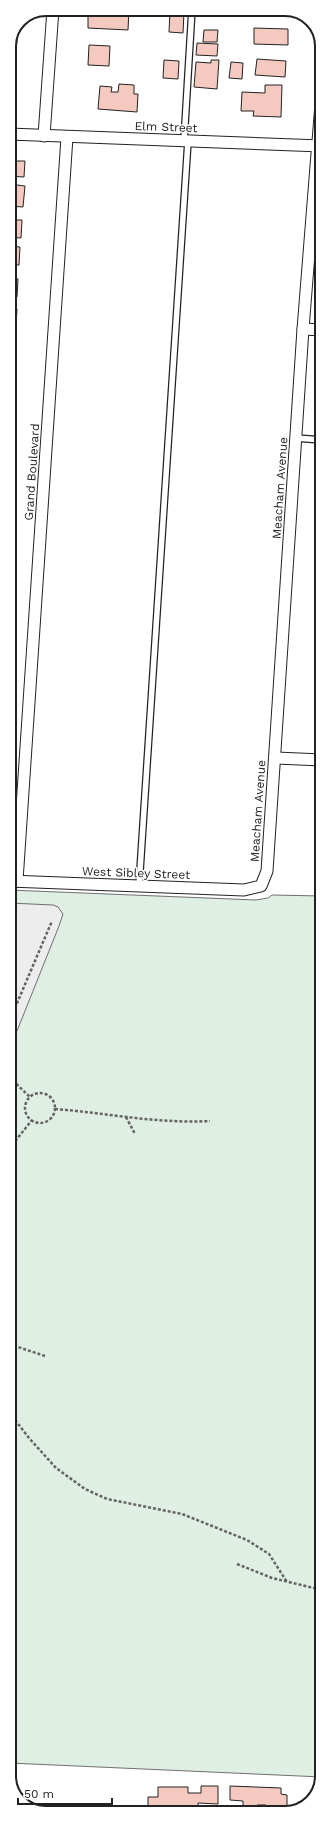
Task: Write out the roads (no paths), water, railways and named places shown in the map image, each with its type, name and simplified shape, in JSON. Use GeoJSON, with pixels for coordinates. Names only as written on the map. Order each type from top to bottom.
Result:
{"type":"FeatureCollection","features":[{"type":"Feature","properties":{"kind":"street"},"geometry":{"type":"LineString","coordinates":[[44,136],[53,16]]}},
{"type":"Feature","properties":{"kind":"street","name":"Elm Street"},"geometry":{"type":"LineString","coordinates":[[16,134],[315,146]]}},
{"type":"Feature","properties":{"kind":"street","name":"Grand Boulevard"},"geometry":{"type":"LineString","coordinates":[[16,840],[68,137]]}},
{"type":"Feature","properties":{"kind":"street","name":"Meacham Avenue"},"geometry":{"type":"LineString","coordinates":[[261,886],[267,871],[276,758],[303,329],[315,200]]}},
{"type":"Feature","properties":{"kind":"street"},"geometry":{"type":"LineString","coordinates":[[303,329],[315,330]]}},
{"type":"Feature","properties":{"kind":"street"},"geometry":{"type":"LineString","coordinates":[[276,758],[315,760]]}},
{"type":"Feature","properties":{"kind":"street","name":"West Sibley Street"},"geometry":{"type":"LineString","coordinates":[[16,881],[244,890],[261,886]]}},
{"type":"Feature","properties":{"kind":"lane"},"geometry":{"type":"LineString","coordinates":[[139,886],[186,141],[192,16]]}},
{"type":"Feature","properties":{"kind":"lane"},"geometry":{"type":"LineString","coordinates":[[296,438],[315,439]]}}]}
